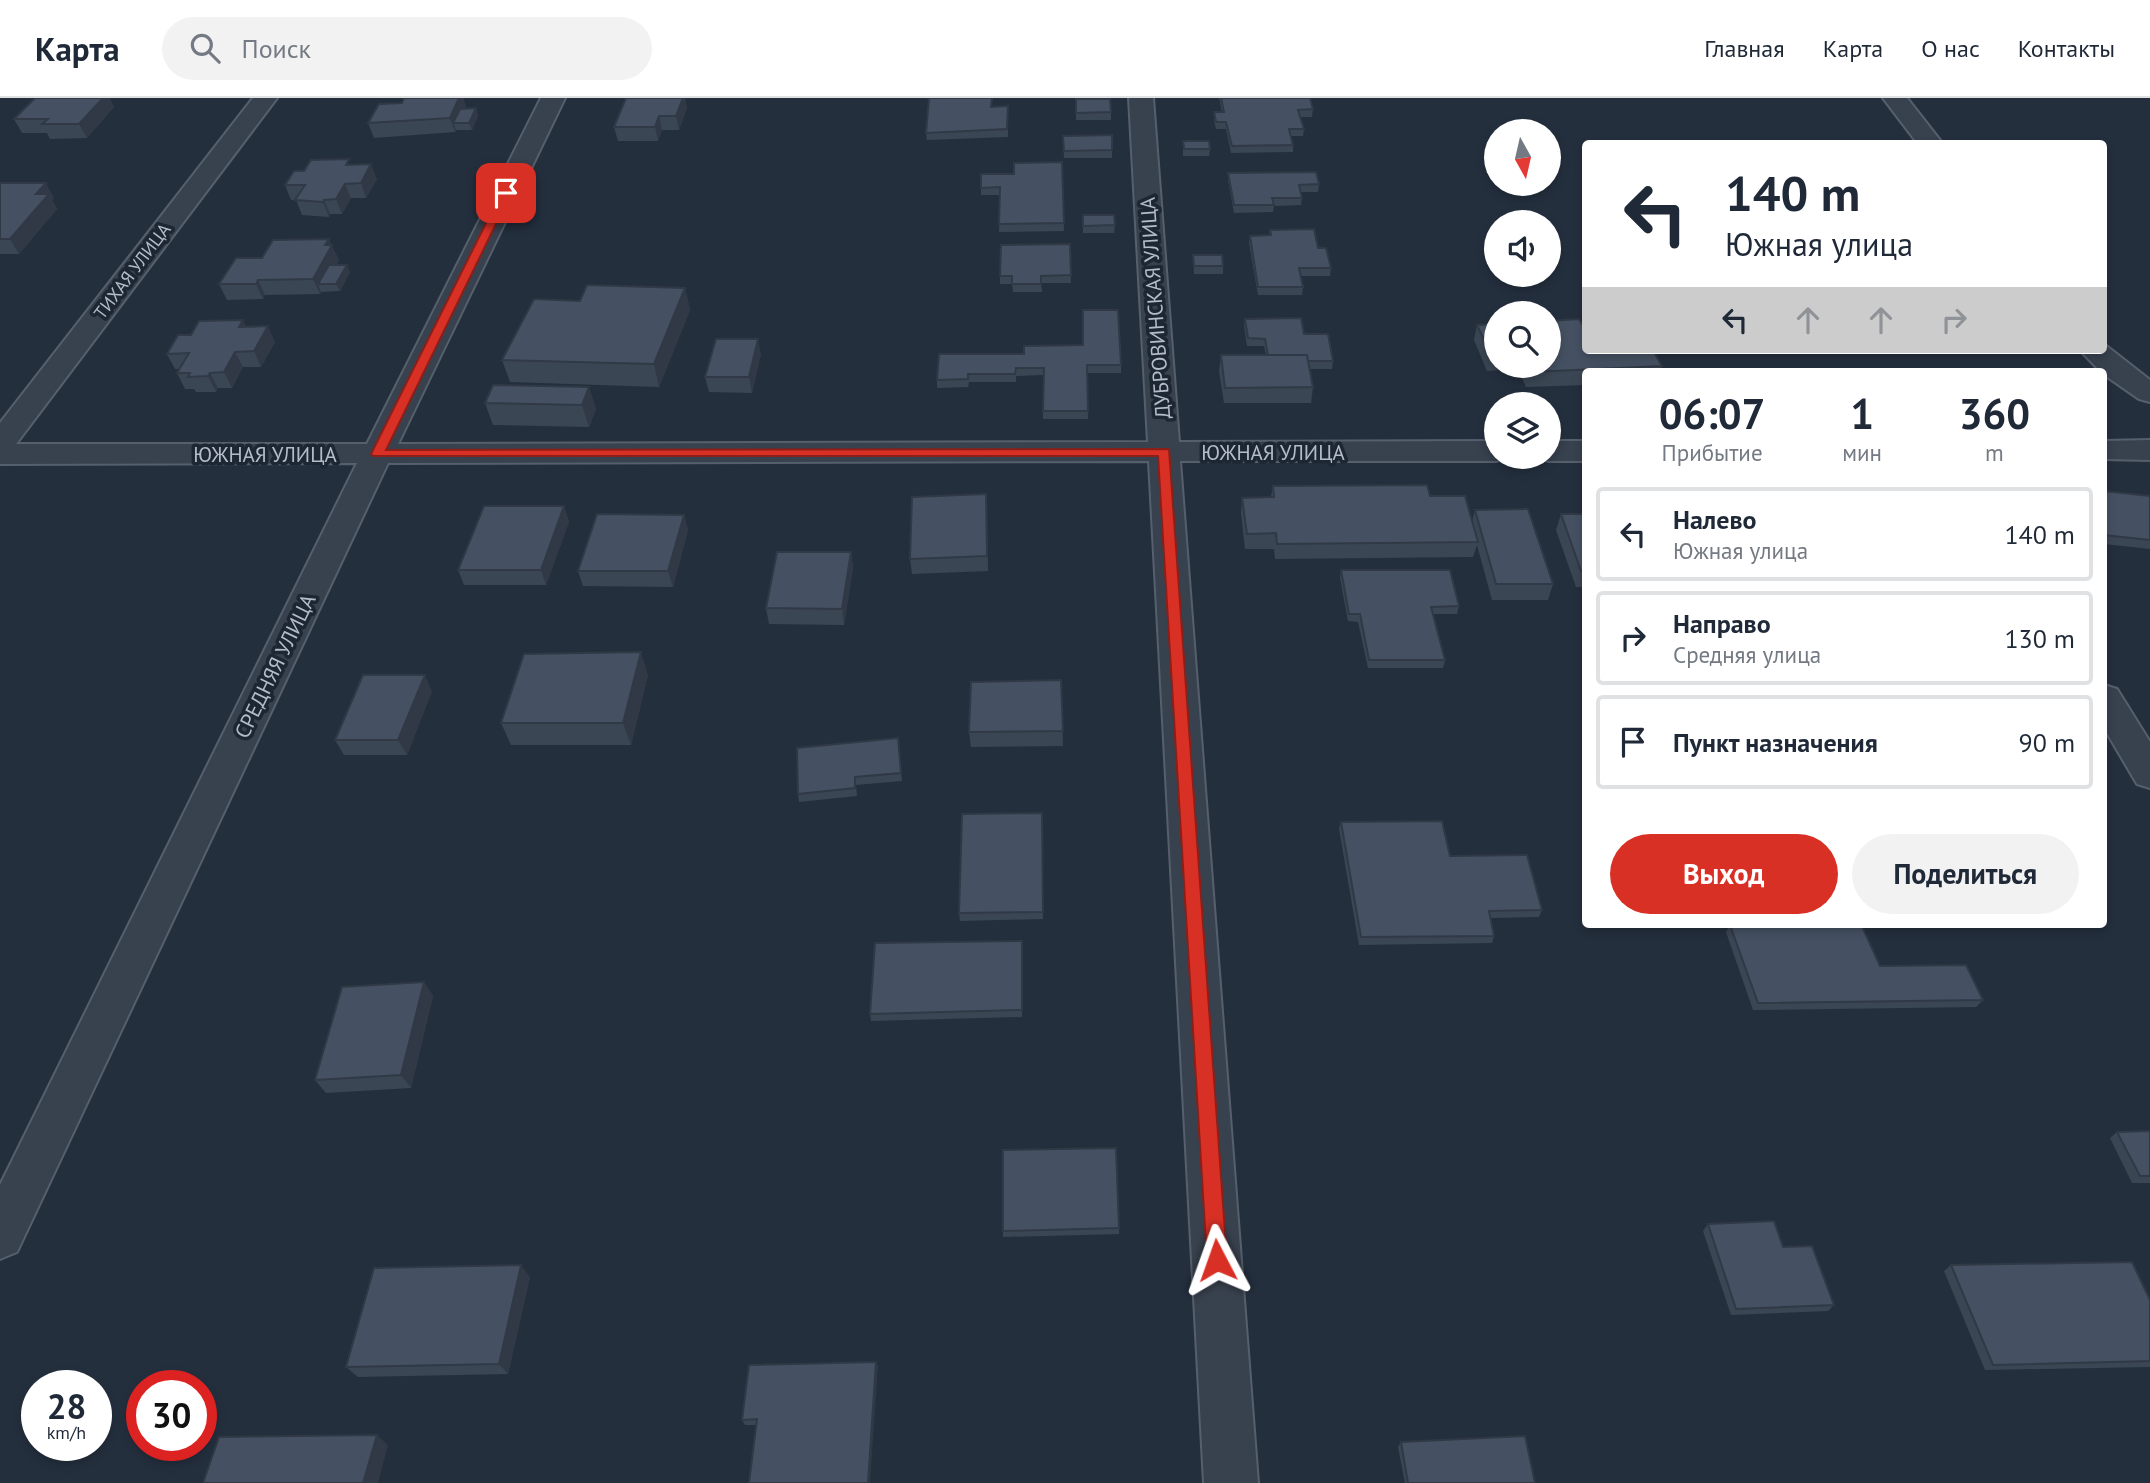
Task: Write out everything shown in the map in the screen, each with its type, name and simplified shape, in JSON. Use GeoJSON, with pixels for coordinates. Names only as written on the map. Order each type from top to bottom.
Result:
{"type":"FeatureCollection","features":[{"type":"Feature","properties":{"kind":"street","name":"ТИХАЯ УЛИЦА"},"geometry":{"type":"LineString","coordinates":[[0,444],[265,98]]}},
{"type":"Feature","properties":{"kind":"street","name":"СРЕДНЯЯ УЛИЦА"},"geometry":{"type":"LineString","coordinates":[[0,1236],[377,454],[553,98]]}},
{"type":"Feature","properties":{"kind":"street","name":"ДУБРОВИНСКАЯ УЛИЦА"},"geometry":{"type":"LineString","coordinates":[[1141,98],[1231,1483]]}},
{"type":"Feature","properties":{"kind":"street"},"geometry":{"type":"LineString","coordinates":[[1895,98],[1928,140]]}},
{"type":"Feature","properties":{"kind":"street"},"geometry":{"type":"LineString","coordinates":[[2098,354],[2116,370],[2150,393]]}},
{"type":"Feature","properties":{"kind":"street"},"geometry":{"type":"LineString","coordinates":[[2107,450],[2150,450]]}},
{"type":"Feature","properties":{"kind":"street","name":"ЮЖНАЯ УЛИЦА"},"geometry":{"type":"LineString","coordinates":[[0,454],[1484,451]]}},
{"type":"Feature","properties":{"kind":"street"},"geometry":{"type":"LineString","coordinates":[[1561,451],[1582,451]]}},
{"type":"Feature","properties":{"kind":"street"},"geometry":{"type":"LineString","coordinates":[[2107,703],[2150,774]]}},
{"type":"Feature","properties":{"kind":"building"},"geometry":{"type":"Polygon","coordinates":[[[35,98],[103,98],[79,124],[42,124],[48,119],[14,119],[35,98]]]}},
{"type":"Feature","properties":{"kind":"building"},"geometry":{"type":"Polygon","coordinates":[[[404,98],[459,98],[450,118],[368,123],[379,104],[402,103],[404,98]]]}},
{"type":"Feature","properties":{"kind":"building"},"geometry":{"type":"Polygon","coordinates":[[[626,98],[683,98],[676,116],[659,116],[655,127],[614,127],[626,98]]]}},
{"type":"Feature","properties":{"kind":"building"},"geometry":{"type":"Polygon","coordinates":[[[929,98],[992,98],[991,107],[1008,106],[1007,129],[926,133],[929,98]]]}},
{"type":"Feature","properties":{"kind":"building"},"geometry":{"type":"Polygon","coordinates":[[[1221,98],[1310,98],[1313,109],[1298,110],[1304,129],[1289,129],[1293,145],[1232,146],[1226,122],[1216,122],[1214,112],[1224,112],[1221,98]]]}},
{"type":"Feature","properties":{"kind":"building"},"geometry":{"type":"Polygon","coordinates":[[[1076,99],[1110,99],[1111,112],[1076,113],[1076,99]]]}},
{"type":"Feature","properties":{"kind":"building"},"geometry":{"type":"Polygon","coordinates":[[[476,108],[469,123],[453,123],[460,109],[476,108]]]}},
{"type":"Feature","properties":{"kind":"building"},"geometry":{"type":"Polygon","coordinates":[[[1112,135],[1112,150],[1064,151],[1063,136],[1112,135]]]}},
{"type":"Feature","properties":{"kind":"building"},"geometry":{"type":"Polygon","coordinates":[[[1183,141],[1209,141],[1210,149],[1184,149],[1183,141]]]}},
{"type":"Feature","properties":{"kind":"building"},"geometry":{"type":"Polygon","coordinates":[[[349,159],[346,165],[371,164],[361,183],[345,184],[336,199],[323,202],[295,200],[305,185],[285,185],[294,171],[304,171],[311,160],[349,159]]]}},
{"type":"Feature","properties":{"kind":"building"},"geometry":{"type":"Polygon","coordinates":[[[1062,162],[1064,223],[999,224],[1000,187],[981,188],[981,174],[1014,174],[1014,163],[1062,162]]]}},
{"type":"Feature","properties":{"kind":"building"},"geometry":{"type":"Polygon","coordinates":[[[1316,172],[1319,184],[1299,185],[1302,198],[1272,198],[1274,205],[1234,205],[1228,173],[1316,172]]]}},
{"type":"Feature","properties":{"kind":"building"},"geometry":{"type":"Polygon","coordinates":[[[0,183],[46,183],[36,194],[49,194],[10,239],[0,239],[0,183]]]}},
{"type":"Feature","properties":{"kind":"building"},"geometry":{"type":"Polygon","coordinates":[[[1083,215],[1114,215],[1115,225],[1083,226],[1083,215]]]}},
{"type":"Feature","properties":{"kind":"building"},"geometry":{"type":"Polygon","coordinates":[[[1314,229],[1318,248],[1326,248],[1331,268],[1299,268],[1303,287],[1258,287],[1250,236],[1271,235],[1270,230],[1314,229]]]}},
{"type":"Feature","properties":{"kind":"building"},"geometry":{"type":"Polygon","coordinates":[[[329,239],[325,245],[332,245],[313,279],[219,284],[236,258],[262,258],[273,240],[329,239]]]}},
{"type":"Feature","properties":{"kind":"building"},"geometry":{"type":"Polygon","coordinates":[[[1070,244],[1071,275],[1041,276],[1041,284],[1012,284],[1012,276],[1000,276],[1001,245],[1070,244]]]}},
{"type":"Feature","properties":{"kind":"building"},"geometry":{"type":"Polygon","coordinates":[[[1193,255],[1222,255],[1223,266],[1194,266],[1193,255]]]}},
{"type":"Feature","properties":{"kind":"building"},"geometry":{"type":"Polygon","coordinates":[[[329,265],[347,265],[336,284],[318,284],[329,265]]]}},
{"type":"Feature","properties":{"kind":"building"},"geometry":{"type":"Polygon","coordinates":[[[587,285],[685,288],[654,364],[502,360],[534,299],[580,301],[587,285]]]}},
{"type":"Feature","properties":{"kind":"building"},"geometry":{"type":"Polygon","coordinates":[[[1083,310],[1118,310],[1121,365],[1087,365],[1088,411],[1043,411],[1044,368],[1016,368],[1015,374],[968,374],[968,379],[937,380],[939,354],[1024,354],[1024,346],[1083,345],[1083,310]]]}},
{"type":"Feature","properties":{"kind":"building"},"geometry":{"type":"Polygon","coordinates":[[[1301,318],[1304,334],[1328,334],[1333,361],[1308,361],[1307,355],[1268,355],[1265,339],[1248,338],[1245,319],[1301,318]]]}},
{"type":"Feature","properties":{"kind":"building"},"geometry":{"type":"Polygon","coordinates":[[[1579,319],[1582,324],[1582,354],[1655,354],[1662,366],[1582,368],[1561,371],[1561,320],[1579,319]]]}},
{"type":"Feature","properties":{"kind":"building"},"geometry":{"type":"Polygon","coordinates":[[[243,320],[239,327],[268,326],[254,351],[235,352],[224,372],[188,377],[190,373],[177,373],[189,353],[167,354],[178,335],[191,335],[199,321],[243,320]]]}},
{"type":"Feature","properties":{"kind":"building"},"geometry":{"type":"Polygon","coordinates":[[[1477,325],[1484,325],[1484,340],[1477,325]]]}},
{"type":"Feature","properties":{"kind":"building"},"geometry":{"type":"Polygon","coordinates":[[[716,339],[758,339],[749,377],[705,377],[716,339]]]}},
{"type":"Feature","properties":{"kind":"building"},"geometry":{"type":"Polygon","coordinates":[[[1221,355],[1307,355],[1313,387],[1225,388],[1221,355]]]}},
{"type":"Feature","properties":{"kind":"building"},"geometry":{"type":"Polygon","coordinates":[[[493,385],[589,387],[582,405],[485,403],[493,385]]]}},
{"type":"Feature","properties":{"kind":"building"},"geometry":{"type":"Polygon","coordinates":[[[1427,485],[1430,496],[1465,496],[1478,542],[1277,544],[1276,533],[1247,534],[1242,498],[1274,497],[1273,486],[1427,485]]]}},
{"type":"Feature","properties":{"kind":"building"},"geometry":{"type":"Polygon","coordinates":[[[2107,491],[2150,496],[2150,540],[2107,535],[2107,491]]]}},
{"type":"Feature","properties":{"kind":"building"},"geometry":{"type":"Polygon","coordinates":[[[986,494],[987,556],[910,559],[912,497],[986,494]]]}},
{"type":"Feature","properties":{"kind":"building"},"geometry":{"type":"Polygon","coordinates":[[[484,506],[564,506],[541,570],[458,570],[484,506]]]}},
{"type":"Feature","properties":{"kind":"building"},"geometry":{"type":"Polygon","coordinates":[[[1528,509],[1553,584],[1496,584],[1475,510],[1528,509]]]}},
{"type":"Feature","properties":{"kind":"building"},"geometry":{"type":"Polygon","coordinates":[[[597,514],[684,515],[668,571],[578,571],[597,514]]]}},
{"type":"Feature","properties":{"kind":"building"},"geometry":{"type":"Polygon","coordinates":[[[1561,514],[1582,514],[1581,571],[1561,514]]]}},
{"type":"Feature","properties":{"kind":"building"},"geometry":{"type":"Polygon","coordinates":[[[777,552],[851,552],[842,609],[766,608],[777,552]]]}},
{"type":"Feature","properties":{"kind":"building"},"geometry":{"type":"Polygon","coordinates":[[[1341,570],[1450,570],[1459,606],[1431,607],[1445,660],[1369,660],[1360,614],[1349,614],[1341,570]]]}},
{"type":"Feature","properties":{"kind":"building"},"geometry":{"type":"Polygon","coordinates":[[[641,652],[623,723],[501,723],[524,654],[641,652]]]}},
{"type":"Feature","properties":{"kind":"building"},"geometry":{"type":"Polygon","coordinates":[[[363,675],[425,675],[398,740],[335,740],[363,675]]]}},
{"type":"Feature","properties":{"kind":"building"},"geometry":{"type":"Polygon","coordinates":[[[1061,680],[1063,731],[969,732],[971,682],[1061,680]]]}},
{"type":"Feature","properties":{"kind":"building"},"geometry":{"type":"Polygon","coordinates":[[[898,738],[901,773],[855,777],[855,788],[798,794],[797,748],[898,738]]]}},
{"type":"Feature","properties":{"kind":"building"},"geometry":{"type":"Polygon","coordinates":[[[1042,813],[1043,912],[959,913],[962,814],[1042,813]]]}},
{"type":"Feature","properties":{"kind":"building"},"geometry":{"type":"Polygon","coordinates":[[[1442,821],[1450,856],[1527,855],[1542,910],[1489,911],[1494,936],[1361,937],[1341,822],[1442,821]]]}},
{"type":"Feature","properties":{"kind":"building"},"geometry":{"type":"Polygon","coordinates":[[[1731,928],[1863,928],[1880,966],[1966,965],[1983,1000],[1758,1003],[1731,928]]]}},
{"type":"Feature","properties":{"kind":"building"},"geometry":{"type":"Polygon","coordinates":[[[1022,941],[1022,1010],[870,1014],[875,943],[1022,941]]]}},
{"type":"Feature","properties":{"kind":"building"},"geometry":{"type":"Polygon","coordinates":[[[424,982],[401,1075],[315,1080],[342,987],[424,982]]]}},
{"type":"Feature","properties":{"kind":"building"},"geometry":{"type":"Polygon","coordinates":[[[2150,1131],[2150,1176],[2140,1176],[2117,1132],[2150,1131]]]}},
{"type":"Feature","properties":{"kind":"building"},"geometry":{"type":"Polygon","coordinates":[[[1116,1148],[1119,1228],[1003,1231],[1003,1150],[1116,1148]]]}},
{"type":"Feature","properties":{"kind":"building"},"geometry":{"type":"Polygon","coordinates":[[[1774,1221],[1783,1247],[1812,1246],[1834,1305],[1736,1309],[1708,1224],[1774,1221]]]}},
{"type":"Feature","properties":{"kind":"building"},"geometry":{"type":"Polygon","coordinates":[[[2132,1262],[2150,1300],[2150,1361],[1993,1365],[1951,1265],[2132,1262]]]}},
{"type":"Feature","properties":{"kind":"building"},"geometry":{"type":"Polygon","coordinates":[[[521,1265],[499,1364],[346,1367],[374,1268],[521,1265]]]}},
{"type":"Feature","properties":{"kind":"building"},"geometry":{"type":"Polygon","coordinates":[[[876,1362],[868,1483],[749,1483],[757,1419],[742,1420],[749,1365],[876,1362]]]}},
{"type":"Feature","properties":{"kind":"building"},"geometry":{"type":"Polygon","coordinates":[[[377,1435],[363,1483],[203,1483],[211,1461],[217,1461],[219,1437],[377,1435]]]}},
{"type":"Feature","properties":{"kind":"building"},"geometry":{"type":"Polygon","coordinates":[[[1525,1436],[1535,1483],[1408,1483],[1401,1442],[1525,1436]]]}},
{"type":"Feature","properties":{"kind":"route"},"geometry":{"type":"LineString","coordinates":[[506,193],[377,454],[1165,452],[1217,1260]]}}]}
